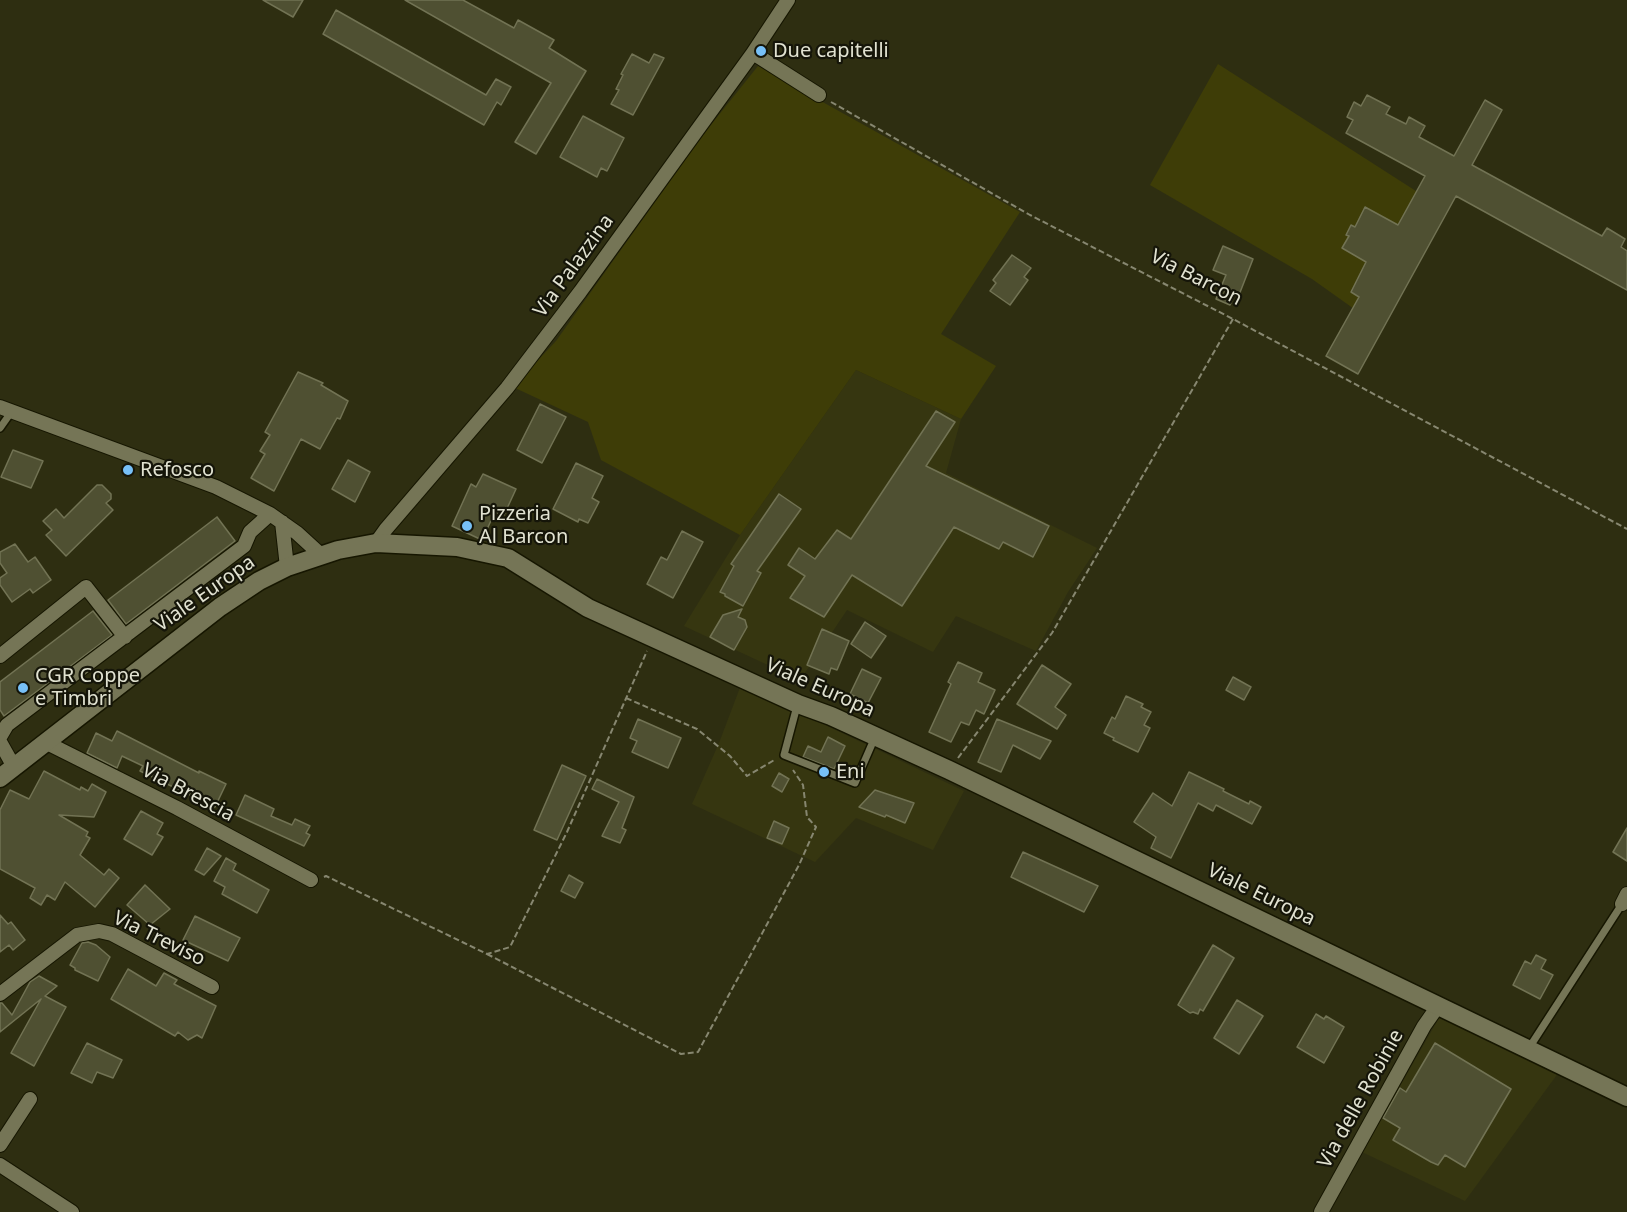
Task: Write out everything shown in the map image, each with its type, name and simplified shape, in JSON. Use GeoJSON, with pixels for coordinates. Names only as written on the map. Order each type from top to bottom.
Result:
{"type":"FeatureCollection","features":[{"type":"Feature","properties":{"kind":"main road","name":"Viale Europa"},"geometry":{"type":"LineString","coordinates":[[7,772],[220,607],[259,581],[287,567],[321,555],[376,543],[457,547],[508,558],[588,608],[949,770],[1627,1097]]}},
{"type":"Feature","properties":{"kind":"street","name":"Via Palazzina"},"geometry":{"type":"LineString","coordinates":[[376,543],[507,388],[580,292],[753,53],[788,0]]}},
{"type":"Feature","properties":{"kind":"street"},"geometry":{"type":"LineString","coordinates":[[753,53],[819,95]]}},
{"type":"Feature","properties":{"kind":"street"},"geometry":{"type":"LineString","coordinates":[[6,409],[216,487],[276,518],[321,555]]}},
{"type":"Feature","properties":{"kind":"street"},"geometry":{"type":"LineString","coordinates":[[276,518],[287,567]]}},
{"type":"Feature","properties":{"kind":"street","name":"Viale Europa"},"geometry":{"type":"LineString","coordinates":[[0,737],[7,725],[244,546],[250,532],[276,518]]}},
{"type":"Feature","properties":{"kind":"street"},"geometry":{"type":"LineString","coordinates":[[0,656],[86,587],[125,637]]}},
{"type":"Feature","properties":{"kind":"street","name":"Viale Europa"},"geometry":{"type":"LineString","coordinates":[[0,742],[7,772]]}},
{"type":"Feature","properties":{"kind":"street","name":"Via Brescia"},"geometry":{"type":"LineString","coordinates":[[46,743],[177,808],[311,880]]}},
{"type":"Feature","properties":{"kind":"street","name":"Via Treviso"},"geometry":{"type":"LineString","coordinates":[[0,994],[77,935],[99,930],[112,934],[212,987]]}},
{"type":"Feature","properties":{"kind":"street","name":"Via delle Robinie"},"geometry":{"type":"LineString","coordinates":[[1320,1212],[1424,1026],[1438,1006]]}},
{"type":"Feature","properties":{"kind":"street"},"geometry":{"type":"LineString","coordinates":[[0,1145],[30,1099]]}},
{"type":"Feature","properties":{"kind":"street"},"geometry":{"type":"LineString","coordinates":[[0,1165],[72,1212]]}},
{"type":"Feature","properties":{"kind":"lane"},"geometry":{"type":"LineString","coordinates":[[0,428],[6,409]]}},
{"type":"Feature","properties":{"kind":"lane"},"geometry":{"type":"LineString","coordinates":[[798,704],[784,755],[855,783],[875,737]]}},
{"type":"Feature","properties":{"kind":"lane"},"geometry":{"type":"LineString","coordinates":[[1528,1049],[1624,899]]}},
{"type":"Feature","properties":{"kind":"path","name":"Via Barcon"},"geometry":{"type":"LineString","coordinates":[[819,95],[1030,215],[1233,319],[1627,529]]}},
{"type":"Feature","properties":{"kind":"path"},"geometry":{"type":"LineString","coordinates":[[949,770],[1052,633],[1233,319]]}},
{"type":"Feature","properties":{"kind":"path"},"geometry":{"type":"LineString","coordinates":[[487,954],[510,947],[567,832],[653,638]]}},
{"type":"Feature","properties":{"kind":"path"},"geometry":{"type":"LineString","coordinates":[[311,880],[326,876],[487,954],[681,1054],[698,1052],[799,865],[816,827],[807,817],[803,785],[784,755],[747,776],[730,756],[697,729],[626,698]]}},
{"type":"Feature","properties":{"kind":"shaded area"},"geometry":{"type":"Polygon","coordinates":[[[1218,64],[1419,193],[1357,311],[1312,279],[1150,185],[1218,64]]]}},
{"type":"Feature","properties":{"kind":"shaded area"},"geometry":{"type":"Polygon","coordinates":[[[758,66],[1020,212],[941,334],[996,366],[961,419],[856,370],[740,535],[601,460],[588,422],[513,387],[556,341],[702,136],[758,66]]]}},
{"type":"Feature","properties":{"kind":"shaded area"},"geometry":{"type":"Polygon","coordinates":[[[856,370],[961,419],[946,473],[1097,548],[1068,592],[1036,651],[956,616],[933,652],[847,610],[800,680],[684,626],[740,535],[856,370]]]}},
{"type":"Feature","properties":{"kind":"shaded area"},"geometry":{"type":"Polygon","coordinates":[[[741,685],[964,791],[933,850],[856,818],[815,862],[692,804],[741,685]]]}},
{"type":"Feature","properties":{"kind":"shaded area"},"geometry":{"type":"Polygon","coordinates":[[[1442,1013],[1564,1065],[1465,1201],[1362,1152],[1442,1013]]]}},
{"type":"Feature","properties":{"kind":"building"},"geometry":{"type":"Polygon","coordinates":[[[263,0],[303,0],[293,17],[263,0]]]}},
{"type":"Feature","properties":{"kind":"building"},"geometry":{"type":"Polygon","coordinates":[[[405,0],[463,0],[514,28],[518,20],[554,40],[549,48],[586,71],[536,154],[515,142],[551,83],[405,0]]]}},
{"type":"Feature","properties":{"kind":"building"},"geometry":{"type":"Polygon","coordinates":[[[336,10],[486,95],[496,79],[511,87],[501,105],[497,102],[484,125],[323,34],[336,10]]]}},
{"type":"Feature","properties":{"kind":"building"},"geometry":{"type":"Polygon","coordinates":[[[632,54],[649,63],[654,54],[664,58],[633,115],[611,104],[619,90],[616,89],[623,75],[621,74],[632,54]]]}},
{"type":"Feature","properties":{"kind":"building"},"geometry":{"type":"Polygon","coordinates":[[[1367,95],[1390,107],[1386,114],[1406,124],[1409,117],[1425,126],[1419,137],[1454,156],[1485,100],[1502,110],[1472,165],[1602,236],[1607,228],[1625,239],[1621,247],[1627,251],[1627,290],[1456,196],[1358,374],[1326,356],[1359,297],[1351,292],[1366,262],[1342,248],[1349,236],[1346,235],[1351,225],[1355,227],[1365,207],[1398,225],[1425,176],[1346,133],[1353,120],[1347,117],[1354,102],[1361,106],[1367,95]]]}},
{"type":"Feature","properties":{"kind":"building"},"geometry":{"type":"Polygon","coordinates":[[[583,116],[624,138],[607,171],[601,168],[597,177],[560,157],[583,116]]]}},
{"type":"Feature","properties":{"kind":"building"},"geometry":{"type":"Polygon","coordinates":[[[1223,246],[1253,259],[1239,295],[1235,293],[1230,305],[1216,299],[1226,275],[1213,270],[1223,246]]]}},
{"type":"Feature","properties":{"kind":"building"},"geometry":{"type":"Polygon","coordinates":[[[1012,255],[1031,268],[1024,277],[1028,280],[1010,305],[990,291],[996,283],[993,280],[1012,255]]]}},
{"type":"Feature","properties":{"kind":"building"},"geometry":{"type":"Polygon","coordinates":[[[298,372],[323,383],[321,385],[348,401],[340,419],[337,418],[320,449],[301,439],[274,491],[251,478],[265,454],[260,451],[270,435],[265,432],[298,372]]]}},
{"type":"Feature","properties":{"kind":"building"},"geometry":{"type":"Polygon","coordinates":[[[540,404],[566,417],[542,463],[517,450],[540,404]]]}},
{"type":"Feature","properties":{"kind":"building"},"geometry":{"type":"Polygon","coordinates":[[[936,411],[955,422],[926,466],[1049,526],[1033,557],[1003,542],[999,549],[954,527],[902,606],[852,575],[824,617],[790,598],[805,576],[788,565],[799,548],[815,559],[837,530],[851,539],[936,411]]]}},
{"type":"Feature","properties":{"kind":"building"},"geometry":{"type":"Polygon","coordinates":[[[13,450],[43,461],[31,488],[1,477],[13,450]]]}},
{"type":"Feature","properties":{"kind":"building"},"geometry":{"type":"Polygon","coordinates":[[[348,460],[370,472],[355,502],[332,489],[348,460]]]}},
{"type":"Feature","properties":{"kind":"building"},"geometry":{"type":"Polygon","coordinates":[[[576,463],[603,476],[592,498],[599,502],[588,523],[579,519],[578,522],[553,509],[576,463]]]}},
{"type":"Feature","properties":{"kind":"building"},"geometry":{"type":"Polygon","coordinates":[[[483,474],[516,489],[504,515],[495,512],[482,540],[452,526],[471,484],[476,487],[483,474]]]}},
{"type":"Feature","properties":{"kind":"building"},"geometry":{"type":"Polygon","coordinates":[[[97,485],[102,485],[111,494],[111,499],[106,503],[113,510],[66,556],[46,535],[52,530],[43,521],[56,509],[64,518],[97,485]]]}},
{"type":"Feature","properties":{"kind":"building"},"geometry":{"type":"Polygon","coordinates":[[[779,494],[801,509],[757,571],[761,573],[743,606],[720,592],[734,566],[731,564],[779,494]]]}},
{"type":"Feature","properties":{"kind":"building"},"geometry":{"type":"Polygon","coordinates":[[[217,517],[235,541],[126,624],[108,600],[217,517]]]}},
{"type":"Feature","properties":{"kind":"building"},"geometry":{"type":"Polygon","coordinates":[[[682,531],[703,542],[673,598],[647,584],[661,557],[667,560],[682,531]]]}},
{"type":"Feature","properties":{"kind":"building"},"geometry":{"type":"Polygon","coordinates":[[[15,544],[28,562],[35,557],[51,580],[33,593],[30,589],[12,602],[0,585],[0,578],[7,573],[0,563],[0,552],[15,544]]]}},
{"type":"Feature","properties":{"kind":"building"},"geometry":{"type":"Polygon","coordinates":[[[742,609],[738,617],[745,620],[747,627],[734,650],[710,637],[723,615],[742,609]]]}},
{"type":"Feature","properties":{"kind":"building"},"geometry":{"type":"Polygon","coordinates":[[[93,611],[112,635],[4,716],[0,710],[0,682],[93,611]]]}},
{"type":"Feature","properties":{"kind":"building"},"geometry":{"type":"Polygon","coordinates":[[[865,622],[886,636],[871,658],[851,644],[865,622]]]}},
{"type":"Feature","properties":{"kind":"building"},"geometry":{"type":"Polygon","coordinates":[[[822,629],[849,641],[837,670],[831,668],[829,674],[807,665],[822,629]]]}},
{"type":"Feature","properties":{"kind":"building"},"geometry":{"type":"Polygon","coordinates":[[[958,662],[982,673],[978,682],[995,690],[984,714],[976,710],[969,725],[961,722],[951,742],[929,732],[951,684],[948,682],[958,662]]]}},
{"type":"Feature","properties":{"kind":"building"},"geometry":{"type":"Polygon","coordinates":[[[1042,665],[1071,684],[1055,707],[1066,715],[1057,729],[1017,704],[1042,665]]]}},
{"type":"Feature","properties":{"kind":"building"},"geometry":{"type":"Polygon","coordinates":[[[862,669],[881,678],[868,703],[850,694],[862,669]]]}},
{"type":"Feature","properties":{"kind":"building"},"geometry":{"type":"Polygon","coordinates":[[[1233,677],[1251,687],[1244,700],[1226,690],[1233,677]]]}},
{"type":"Feature","properties":{"kind":"building"},"geometry":{"type":"Polygon","coordinates":[[[1126,696],[1143,704],[1141,707],[1151,712],[1144,725],[1150,728],[1138,752],[1104,733],[1112,717],[1115,719],[1126,696]]]}},
{"type":"Feature","properties":{"kind":"building"},"geometry":{"type":"Polygon","coordinates":[[[638,719],[681,738],[668,768],[632,752],[637,741],[630,738],[638,719]]]}},
{"type":"Feature","properties":{"kind":"building"},"geometry":{"type":"Polygon","coordinates":[[[997,719],[1051,741],[1040,759],[1013,745],[1001,772],[978,762],[997,719]]]}},
{"type":"Feature","properties":{"kind":"building"},"geometry":{"type":"Polygon","coordinates":[[[117,731],[199,773],[199,771],[226,784],[215,807],[140,771],[143,766],[122,756],[117,768],[87,753],[96,733],[112,741],[117,731]]]}},
{"type":"Feature","properties":{"kind":"building"},"geometry":{"type":"Polygon","coordinates":[[[828,737],[845,746],[834,769],[803,757],[808,746],[821,752],[828,737]]]}},
{"type":"Feature","properties":{"kind":"building"},"geometry":{"type":"Polygon","coordinates":[[[562,765],[586,776],[557,840],[534,830],[562,765]]]}},
{"type":"Feature","properties":{"kind":"building"},"geometry":{"type":"Polygon","coordinates":[[[44,771],[80,790],[81,787],[88,791],[92,784],[106,792],[94,817],[59,815],[88,832],[86,836],[90,838],[80,855],[104,875],[109,869],[119,878],[95,907],[65,882],[55,900],[47,895],[41,905],[30,898],[35,888],[0,869],[0,810],[10,790],[29,799],[44,771]]]}},
{"type":"Feature","properties":{"kind":"building"},"geometry":{"type":"Polygon","coordinates":[[[1189,772],[1249,804],[1250,801],[1261,807],[1252,824],[1216,805],[1213,811],[1198,803],[1171,858],[1151,848],[1156,837],[1134,822],[1153,793],[1172,806],[1189,772]]]}},
{"type":"Feature","properties":{"kind":"building"},"geometry":{"type":"Polygon","coordinates":[[[779,773],[789,779],[782,792],[772,786],[779,773]]]}},
{"type":"Feature","properties":{"kind":"building"},"geometry":{"type":"Polygon","coordinates":[[[597,779],[634,797],[622,828],[626,830],[620,843],[602,836],[619,802],[592,789],[597,779]]]}},
{"type":"Feature","properties":{"kind":"building"},"geometry":{"type":"Polygon","coordinates":[[[875,790],[914,803],[905,823],[859,807],[875,790]]]}},
{"type":"Feature","properties":{"kind":"building"},"geometry":{"type":"Polygon","coordinates":[[[245,795],[274,809],[271,816],[292,825],[295,819],[310,826],[306,833],[310,835],[304,846],[236,815],[245,795]]]}},
{"type":"Feature","properties":{"kind":"building"},"geometry":{"type":"Polygon","coordinates":[[[141,811],[163,823],[157,834],[163,837],[152,855],[124,839],[141,811]]]}},
{"type":"Feature","properties":{"kind":"building"},"geometry":{"type":"Polygon","coordinates":[[[774,821],[789,828],[782,844],[767,838],[774,821]]]}},
{"type":"Feature","properties":{"kind":"building"},"geometry":{"type":"Polygon","coordinates":[[[1627,828],[1627,861],[1613,852],[1627,828]]]}},
{"type":"Feature","properties":{"kind":"building"},"geometry":{"type":"Polygon","coordinates":[[[207,848],[221,856],[204,875],[195,870],[207,848]]]}},
{"type":"Feature","properties":{"kind":"building"},"geometry":{"type":"Polygon","coordinates":[[[1023,852],[1098,886],[1084,912],[1011,877],[1023,852]]]}},
{"type":"Feature","properties":{"kind":"building"},"geometry":{"type":"Polygon","coordinates":[[[226,858],[236,864],[233,870],[269,890],[257,913],[222,894],[225,887],[214,881],[226,858]]]}},
{"type":"Feature","properties":{"kind":"building"},"geometry":{"type":"Polygon","coordinates":[[[569,875],[583,883],[575,898],[561,891],[569,875]]]}},
{"type":"Feature","properties":{"kind":"building"},"geometry":{"type":"Polygon","coordinates":[[[145,885],[170,909],[150,925],[127,905],[145,885]]]}},
{"type":"Feature","properties":{"kind":"building"},"geometry":{"type":"Polygon","coordinates":[[[0,915],[8,924],[11,922],[25,940],[13,950],[9,945],[0,952],[0,915]]]}},
{"type":"Feature","properties":{"kind":"building"},"geometry":{"type":"Polygon","coordinates":[[[195,916],[240,938],[228,961],[183,940],[195,916]]]}},
{"type":"Feature","properties":{"kind":"building"},"geometry":{"type":"Polygon","coordinates":[[[88,942],[96,945],[110,957],[98,981],[75,970],[70,965],[82,943],[88,942]]]}},
{"type":"Feature","properties":{"kind":"building"},"geometry":{"type":"Polygon","coordinates":[[[1213,945],[1234,958],[1203,1011],[1200,1009],[1198,1014],[1190,1013],[1178,1005],[1213,945]]]}},
{"type":"Feature","properties":{"kind":"building"},"geometry":{"type":"Polygon","coordinates":[[[1536,955],[1546,960],[1541,969],[1553,975],[1540,999],[1513,985],[1525,961],[1531,964],[1536,955]]]}},
{"type":"Feature","properties":{"kind":"building"},"geometry":{"type":"Polygon","coordinates":[[[128,969],[156,986],[164,973],[177,980],[174,984],[216,1006],[202,1038],[197,1035],[188,1040],[178,1032],[175,1036],[111,999],[128,969]]]}},
{"type":"Feature","properties":{"kind":"building"},"geometry":{"type":"Polygon","coordinates":[[[39,976],[57,986],[45,996],[66,1007],[34,1066],[11,1053],[41,999],[0,1032],[0,1003],[12,1015],[30,982],[39,976]]]}},
{"type":"Feature","properties":{"kind":"building"},"geometry":{"type":"Polygon","coordinates":[[[1237,1000],[1263,1016],[1239,1054],[1214,1038],[1237,1000]]]}},
{"type":"Feature","properties":{"kind":"building"},"geometry":{"type":"Polygon","coordinates":[[[1316,1014],[1324,1019],[1326,1016],[1344,1027],[1324,1063],[1297,1047],[1316,1014]]]}},
{"type":"Feature","properties":{"kind":"building"},"geometry":{"type":"Polygon","coordinates":[[[87,1043],[122,1060],[113,1078],[97,1072],[92,1083],[71,1073],[87,1043]]]}},
{"type":"Feature","properties":{"kind":"building"},"geometry":{"type":"Polygon","coordinates":[[[1435,1043],[1511,1089],[1465,1167],[1445,1155],[1438,1165],[1393,1140],[1400,1128],[1383,1118],[1400,1088],[1406,1092],[1435,1043]]]}},
{"type":"Feature","properties":{"kind":"place","name":"Due capitelli"},"geometry":{"type":"Point","coordinates":[761,51]}},
{"type":"Feature","properties":{"kind":"place","name":"Refosco"},"geometry":{"type":"Point","coordinates":[128,470]}},
{"type":"Feature","properties":{"kind":"place","name":"Pizzeria Al Barcon"},"geometry":{"type":"Point","coordinates":[467,526]}},
{"type":"Feature","properties":{"kind":"place","name":"CGR Coppe e Timbri"},"geometry":{"type":"Point","coordinates":[23,688]}},
{"type":"Feature","properties":{"kind":"place","name":"Eni"},"geometry":{"type":"Point","coordinates":[824,772]}}]}
